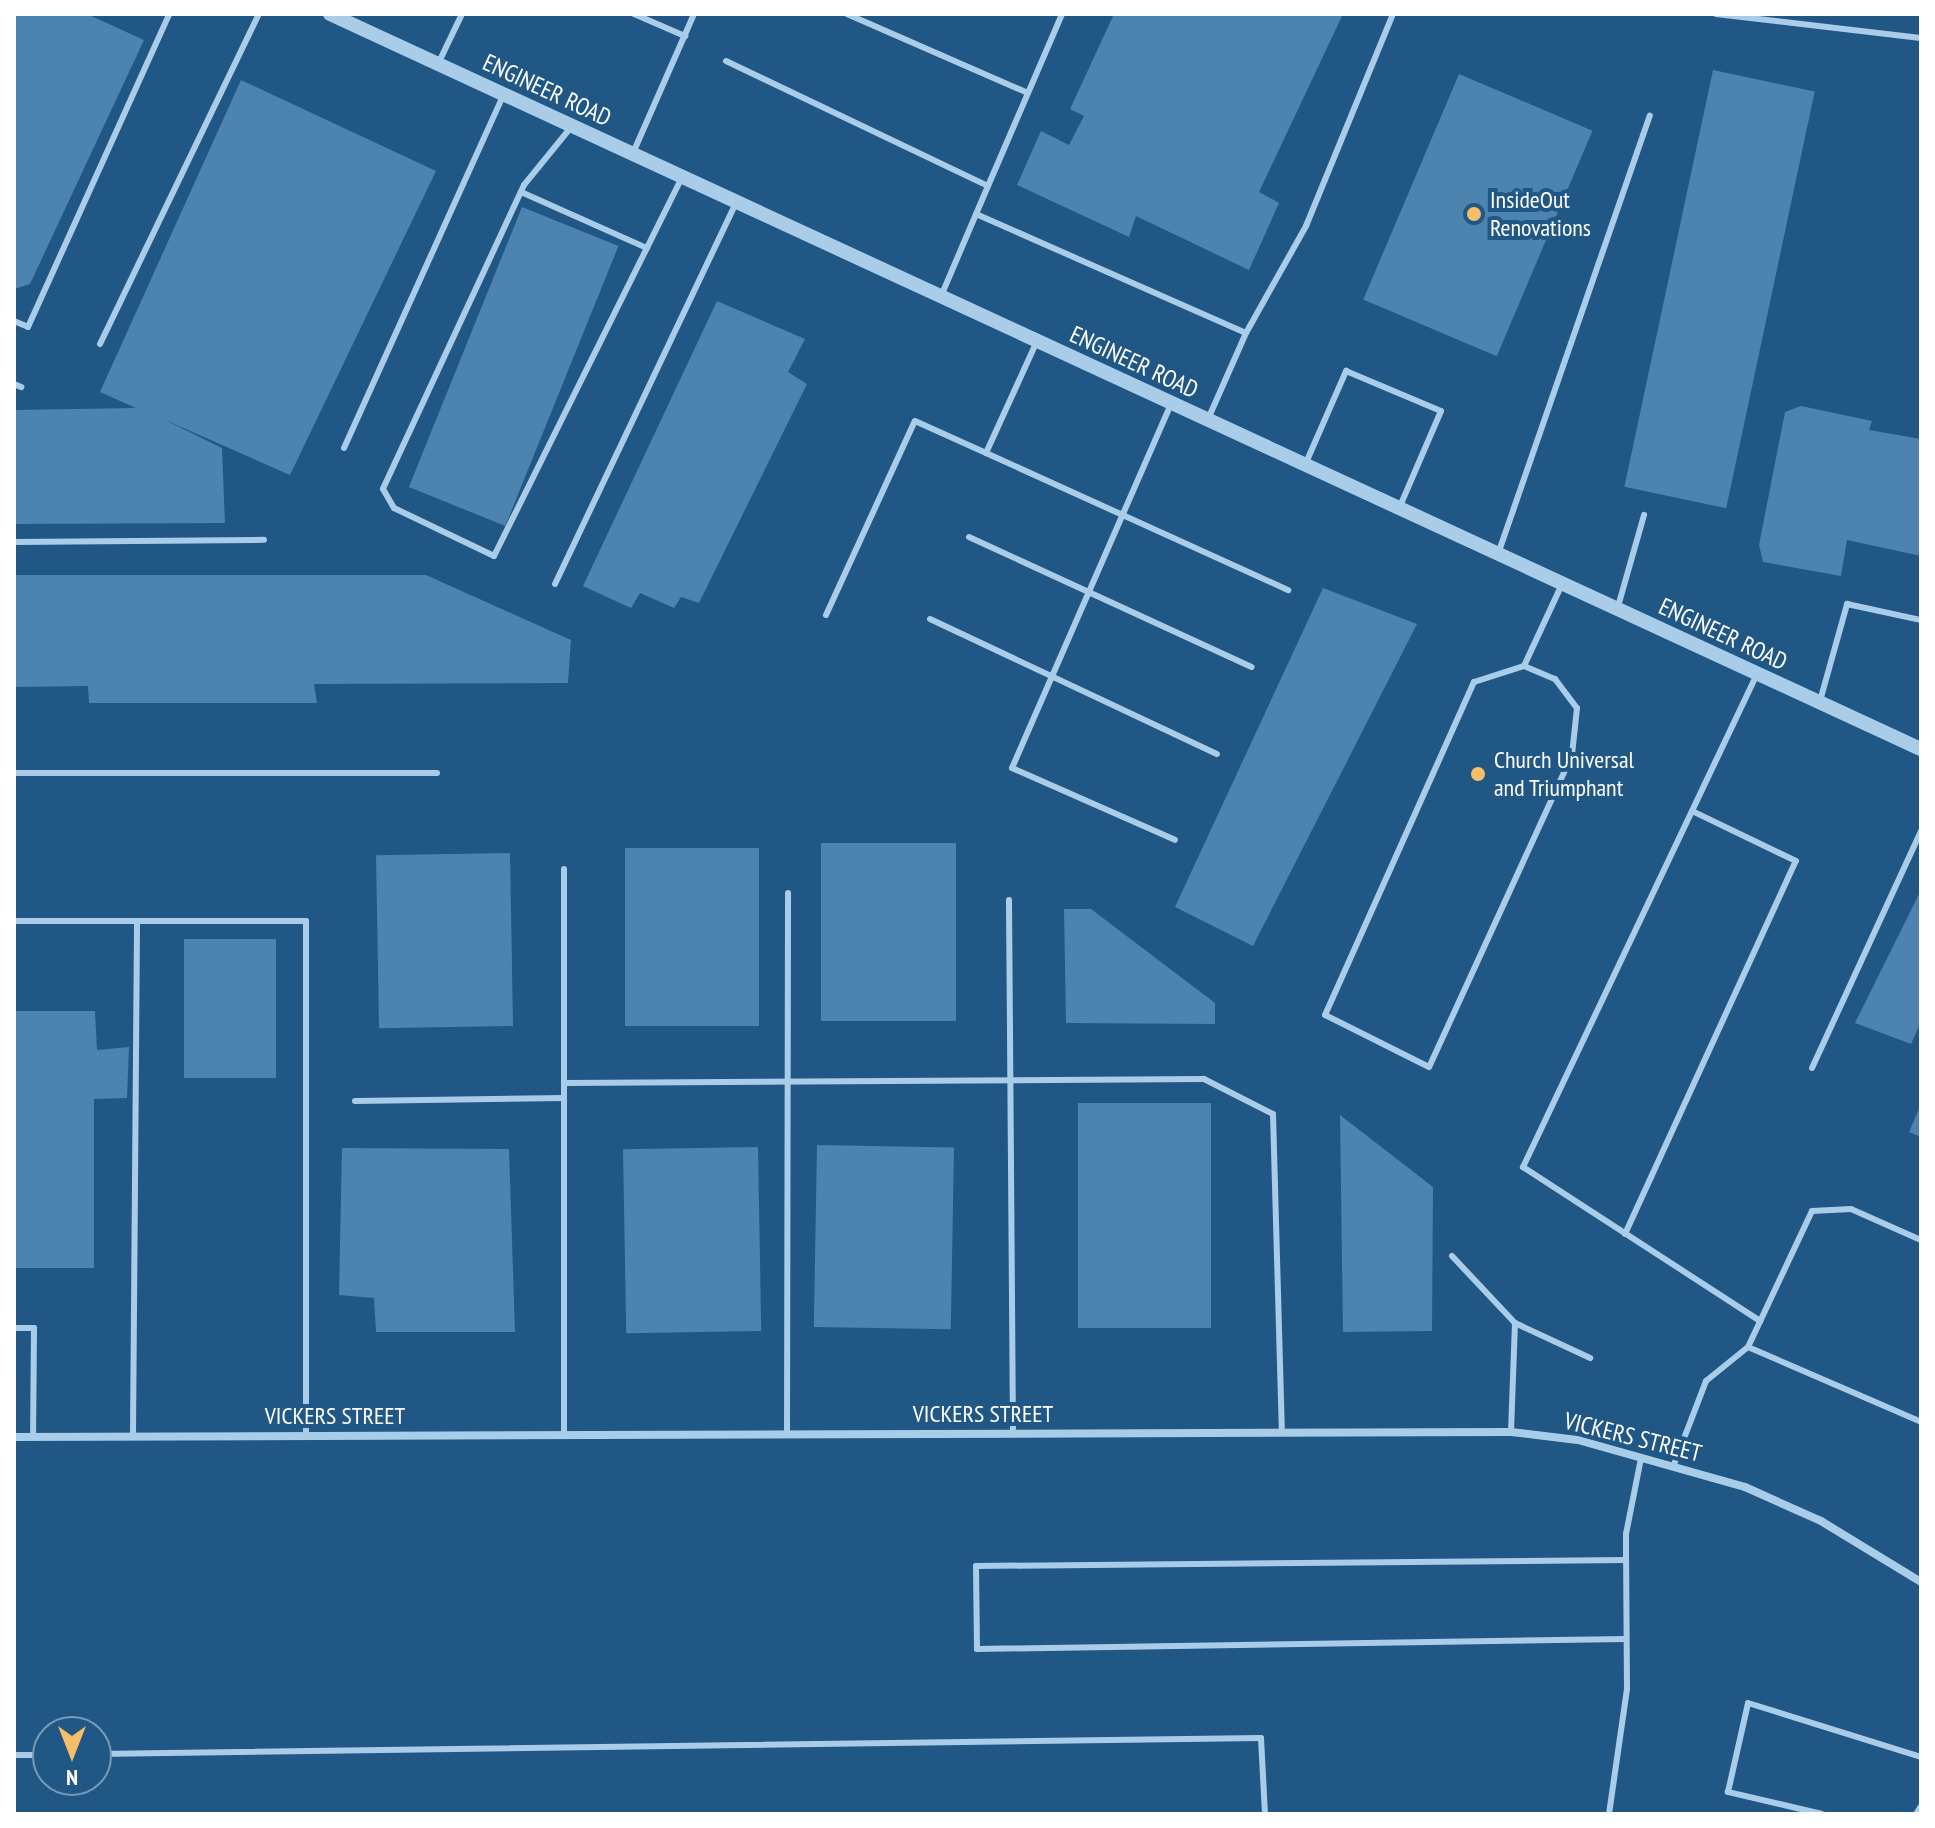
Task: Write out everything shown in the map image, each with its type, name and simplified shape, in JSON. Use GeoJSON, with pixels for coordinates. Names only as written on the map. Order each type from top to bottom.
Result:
{"type":"FeatureCollection","features":[{"type":"Feature","properties":{"kind":"street","name":"ENGINEER ROAD"},"geometry":{"type":"LineString","coordinates":[[330,14],[1921,749]]}},
{"type":"Feature","properties":{"kind":"street","name":"VICKERS STREET"},"geometry":{"type":"LineString","coordinates":[[14,1437],[1511,1432],[1578,1440],[1745,1487],[1821,1521],[1921,1582]]}},
{"type":"Feature","properties":{"kind":"lane"},"geometry":{"type":"LineString","coordinates":[[14,321],[28,327],[169,14]]}},
{"type":"Feature","properties":{"kind":"lane"},"geometry":{"type":"LineString","coordinates":[[100,344],[259,14]]}},
{"type":"Feature","properties":{"kind":"lane"},"geometry":{"type":"LineString","coordinates":[[438,64],[462,14]]}},
{"type":"Feature","properties":{"kind":"lane"},"geometry":{"type":"LineString","coordinates":[[634,14],[685,36]]}},
{"type":"Feature","properties":{"kind":"lane"},"geometry":{"type":"LineString","coordinates":[[633,153],[694,14]]}},
{"type":"Feature","properties":{"kind":"lane"},"geometry":{"type":"LineString","coordinates":[[847,14],[1028,93]]}},
{"type":"Feature","properties":{"kind":"lane"},"geometry":{"type":"LineString","coordinates":[[941,296],[1062,14]]}},
{"type":"Feature","properties":{"kind":"lane"},"geometry":{"type":"LineString","coordinates":[[1208,421],[1246,333],[1306,226],[1393,14]]}},
{"type":"Feature","properties":{"kind":"lane"},"geometry":{"type":"LineString","coordinates":[[1716,14],[1921,38]]}},
{"type":"Feature","properties":{"kind":"lane"},"geometry":{"type":"LineString","coordinates":[[1798,14],[1798,23]]}},
{"type":"Feature","properties":{"kind":"lane"},"geometry":{"type":"LineString","coordinates":[[726,61],[988,186]]}},
{"type":"Feature","properties":{"kind":"lane"},"geometry":{"type":"LineString","coordinates":[[344,448],[504,94]]}},
{"type":"Feature","properties":{"kind":"lane"},"geometry":{"type":"LineString","coordinates":[[1498,554],[1650,116]]}},
{"type":"Feature","properties":{"kind":"lane"},"geometry":{"type":"LineString","coordinates":[[572,126],[521,192],[383,489],[394,508],[494,556],[683,176]]}},
{"type":"Feature","properties":{"kind":"lane"},"geometry":{"type":"LineString","coordinates":[[521,192],[647,248]]}},
{"type":"Feature","properties":{"kind":"lane"},"geometry":{"type":"LineString","coordinates":[[555,584],[736,202]]}},
{"type":"Feature","properties":{"kind":"lane"},"geometry":{"type":"LineString","coordinates":[[976,214],[1246,333]]}},
{"type":"Feature","properties":{"kind":"lane"},"geometry":{"type":"LineString","coordinates":[[986,453],[1037,341]]}},
{"type":"Feature","properties":{"kind":"lane"},"geometry":{"type":"LineString","coordinates":[[1305,465],[1346,371],[1441,411],[1399,509]]}},
{"type":"Feature","properties":{"kind":"lane"},"geometry":{"type":"LineString","coordinates":[[1171,404],[1120,514],[1012,768],[1175,840]]}},
{"type":"Feature","properties":{"kind":"lane"},"geometry":{"type":"LineString","coordinates":[[826,615],[915,421],[1288,590]]}},
{"type":"Feature","properties":{"kind":"lane"},"geometry":{"type":"LineString","coordinates":[[1617,610],[1644,515]]}},
{"type":"Feature","properties":{"kind":"lane"},"geometry":{"type":"LineString","coordinates":[[969,537],[1251,667]]}},
{"type":"Feature","properties":{"kind":"lane"},"geometry":{"type":"LineString","coordinates":[[14,542],[264,540]]}},
{"type":"Feature","properties":{"kind":"lane"},"geometry":{"type":"LineString","coordinates":[[1524,666],[1555,679],[1577,708],[1572,755],[1429,1067],[1325,1015],[1474,682],[1524,666],[1562,584]]}},
{"type":"Feature","properties":{"kind":"lane"},"geometry":{"type":"LineString","coordinates":[[1819,703],[1847,604],[1921,620]]}},
{"type":"Feature","properties":{"kind":"lane"},"geometry":{"type":"LineString","coordinates":[[930,619],[1217,754]]}},
{"type":"Feature","properties":{"kind":"lane"},"geometry":{"type":"LineString","coordinates":[[1757,674],[1523,1167],[1760,1321]]}},
{"type":"Feature","properties":{"kind":"lane"},"geometry":{"type":"LineString","coordinates":[[14,773],[437,773]]}},
{"type":"Feature","properties":{"kind":"lane"},"geometry":{"type":"LineString","coordinates":[[1625,1234],[1796,861],[1692,811]]}},
{"type":"Feature","properties":{"kind":"lane"},"geometry":{"type":"LineString","coordinates":[[1812,1068],[1921,831]]}},
{"type":"Feature","properties":{"kind":"lane"},"geometry":{"type":"LineString","coordinates":[[564,869],[564,1435]]}},
{"type":"Feature","properties":{"kind":"lane"},"geometry":{"type":"LineString","coordinates":[[787,1434],[788,893]]}},
{"type":"Feature","properties":{"kind":"lane"},"geometry":{"type":"LineString","coordinates":[[1009,900],[1013,1434]]}},
{"type":"Feature","properties":{"kind":"lane"},"geometry":{"type":"LineString","coordinates":[[14,921],[306,921],[306,1436]]}},
{"type":"Feature","properties":{"kind":"lane"},"geometry":{"type":"LineString","coordinates":[[133,1436],[137,921]]}},
{"type":"Feature","properties":{"kind":"lane"},"geometry":{"type":"LineString","coordinates":[[564,1083],[1204,1079],[1273,1114],[1282,1433]]}},
{"type":"Feature","properties":{"kind":"lane"},"geometry":{"type":"LineString","coordinates":[[355,1101],[564,1098]]}},
{"type":"Feature","properties":{"kind":"lane"},"geometry":{"type":"LineString","coordinates":[[1673,1467],[1706,1381],[1748,1347],[1812,1211],[1851,1209],[1921,1240]]}},
{"type":"Feature","properties":{"kind":"lane"},"geometry":{"type":"LineString","coordinates":[[1452,1256],[1515,1323],[1590,1358]]}},
{"type":"Feature","properties":{"kind":"lane"},"geometry":{"type":"LineString","coordinates":[[1511,1432],[1515,1323]]}},
{"type":"Feature","properties":{"kind":"lane"},"geometry":{"type":"LineString","coordinates":[[14,1328],[34,1328],[33,1437]]}},
{"type":"Feature","properties":{"kind":"lane"},"geometry":{"type":"LineString","coordinates":[[1748,1347],[1921,1422]]}},
{"type":"Feature","properties":{"kind":"lane"},"geometry":{"type":"LineString","coordinates":[[1609,1814],[1627,1689],[1626,1534],[1641,1458]]}},
{"type":"Feature","properties":{"kind":"lane"},"geometry":{"type":"LineString","coordinates":[[1626,1560],[976,1566],[977,1649],[1626,1639]]}},
{"type":"Feature","properties":{"kind":"lane"},"geometry":{"type":"LineString","coordinates":[[1822,1814],[1728,1792],[1748,1703],[1921,1757]]}},
{"type":"Feature","properties":{"kind":"lane"},"geometry":{"type":"LineString","coordinates":[[112,1754],[1261,1738],[1265,1814]]}},
{"type":"Feature","properties":{"kind":"lane"},"geometry":{"type":"LineString","coordinates":[[1916,1814],[1921,1806]]}},
{"type":"Feature","properties":{"kind":"building"},"geometry":{"type":"Polygon","coordinates":[[[14,14],[87,14],[144,40],[30,284],[14,289],[14,14]]]}},
{"type":"Feature","properties":{"kind":"building"},"geometry":{"type":"Polygon","coordinates":[[[1114,14],[1343,14],[1259,192],[1279,203],[1249,270],[1136,216],[1129,237],[1017,185],[1041,131],[1069,145],[1084,116],[1070,109],[1114,14]]]}},
{"type":"Feature","properties":{"kind":"building"},"geometry":{"type":"Polygon","coordinates":[[[1713,70],[1815,92],[1726,508],[1624,487],[1713,70]]]}},
{"type":"Feature","properties":{"kind":"building","name":"InsideOut Renovations"},"geometry":{"type":"Polygon","coordinates":[[[1459,74],[1592,131],[1497,356],[1363,300],[1459,74]]]}},
{"type":"Feature","properties":{"kind":"building"},"geometry":{"type":"Polygon","coordinates":[[[241,80],[436,171],[290,475],[163,419],[222,448],[225,523],[14,524],[14,410],[136,408],[100,392],[241,80]]]}},
{"type":"Feature","properties":{"kind":"building"},"geometry":{"type":"Polygon","coordinates":[[[522,207],[618,246],[505,526],[409,487],[522,207]]]}},
{"type":"Feature","properties":{"kind":"building"},"geometry":{"type":"Polygon","coordinates":[[[717,301],[805,339],[788,372],[807,384],[699,603],[681,597],[674,608],[640,593],[631,608],[583,586],[717,301]]]}},
{"type":"Feature","properties":{"kind":"building"},"geometry":{"type":"Polygon","coordinates":[[[1801,406],[1872,421],[1869,430],[1921,439],[1921,556],[1847,540],[1841,576],[1763,562],[1759,545],[1785,412],[1801,406]]]}},
{"type":"Feature","properties":{"kind":"building"},"geometry":{"type":"Polygon","coordinates":[[[14,575],[426,575],[571,640],[568,683],[314,684],[317,703],[89,703],[88,686],[14,687],[14,575]]]}},
{"type":"Feature","properties":{"kind":"building"},"geometry":{"type":"Polygon","coordinates":[[[1323,588],[1417,624],[1253,946],[1175,907],[1323,588]]]}},
{"type":"Feature","properties":{"kind":"building"},"geometry":{"type":"Polygon","coordinates":[[[821,843],[956,843],[956,1021],[821,1021],[821,843]]]}},
{"type":"Feature","properties":{"kind":"building"},"geometry":{"type":"Polygon","coordinates":[[[625,848],[759,848],[759,1026],[625,1026],[625,848]]]}},
{"type":"Feature","properties":{"kind":"building"},"geometry":{"type":"Polygon","coordinates":[[[510,853],[513,1026],[379,1028],[376,855],[510,853]]]}},
{"type":"Feature","properties":{"kind":"building"},"geometry":{"type":"Polygon","coordinates":[[[1921,890],[1921,1022],[1911,1044],[1855,1023],[1921,890]]]}},
{"type":"Feature","properties":{"kind":"building"},"geometry":{"type":"Polygon","coordinates":[[[1064,909],[1091,909],[1215,1003],[1215,1024],[1066,1023],[1064,909]]]}},
{"type":"Feature","properties":{"kind":"building"},"geometry":{"type":"Polygon","coordinates":[[[184,939],[276,939],[276,1078],[184,1078],[184,939]]]}},
{"type":"Feature","properties":{"kind":"building"},"geometry":{"type":"Polygon","coordinates":[[[14,1011],[95,1011],[97,1050],[129,1047],[127,1098],[94,1099],[94,1268],[14,1268],[14,1011]]]}},
{"type":"Feature","properties":{"kind":"building"},"geometry":{"type":"Polygon","coordinates":[[[1078,1103],[1211,1103],[1211,1328],[1078,1328],[1078,1103]]]}},
{"type":"Feature","properties":{"kind":"building"},"geometry":{"type":"Polygon","coordinates":[[[1921,1104],[1921,1137],[1909,1132],[1921,1104]]]}},
{"type":"Feature","properties":{"kind":"building"},"geometry":{"type":"Polygon","coordinates":[[[1340,1115],[1433,1187],[1432,1331],[1343,1332],[1340,1115]]]}},
{"type":"Feature","properties":{"kind":"building"},"geometry":{"type":"Polygon","coordinates":[[[817,1145],[954,1147],[951,1329],[814,1327],[817,1145]]]}},
{"type":"Feature","properties":{"kind":"building"},"geometry":{"type":"Polygon","coordinates":[[[758,1147],[761,1331],[626,1333],[623,1149],[758,1147]]]}},
{"type":"Feature","properties":{"kind":"building"},"geometry":{"type":"Polygon","coordinates":[[[342,1148],[509,1149],[515,1332],[376,1332],[374,1298],[339,1295],[342,1148]]]}},
{"type":"Feature","properties":{"kind":"place","name":"InsideOut Renovations"},"geometry":{"type":"Point","coordinates":[1474,214]}},
{"type":"Feature","properties":{"kind":"place","name":"Church Universal and Triumphant"},"geometry":{"type":"Point","coordinates":[1478,774]}}]}
